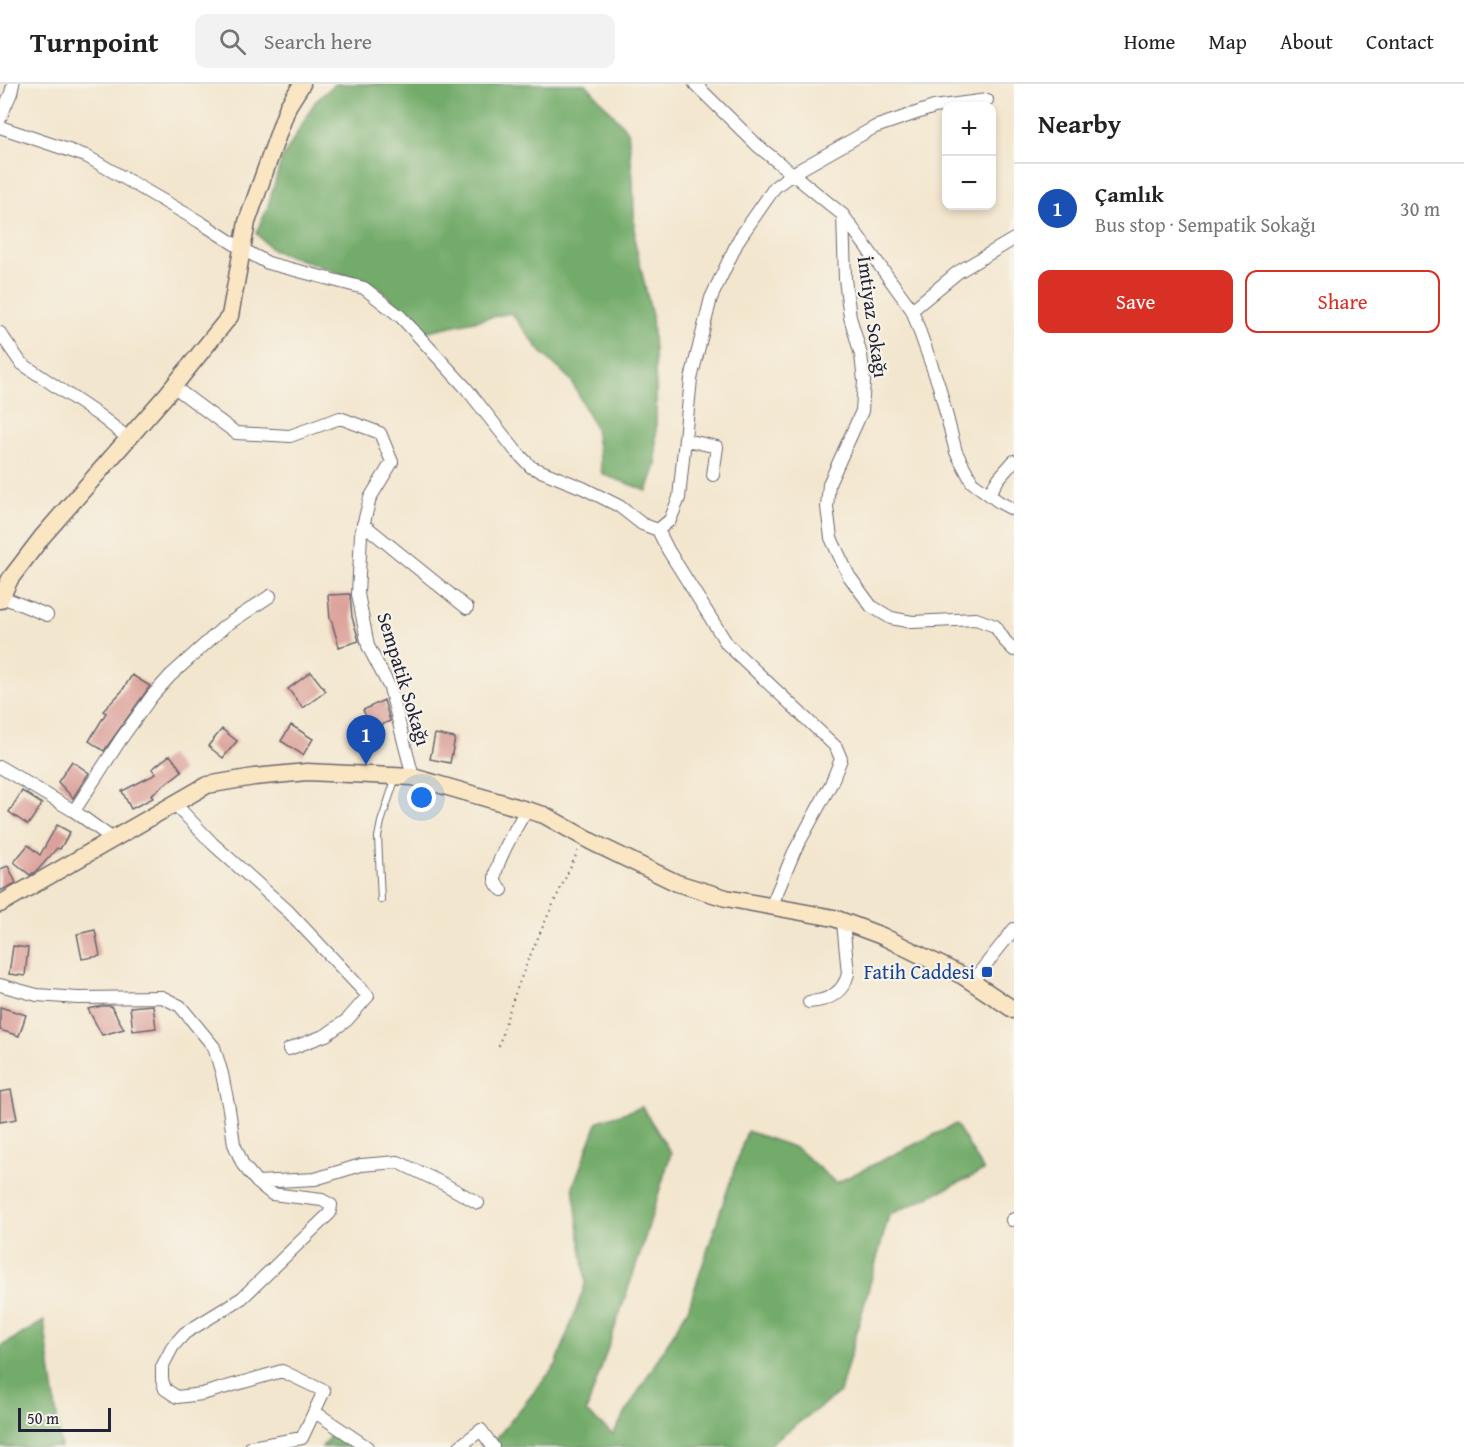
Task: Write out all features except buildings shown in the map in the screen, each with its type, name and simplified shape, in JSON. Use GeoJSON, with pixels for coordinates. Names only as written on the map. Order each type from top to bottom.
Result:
{"type":"FeatureCollection","features":[{"type":"Feature","properties":{"kind":"street"},"geometry":{"type":"LineString","coordinates":[[0,118],[13,84]]}},
{"type":"Feature","properties":{"kind":"street"},"geometry":{"type":"LineString","coordinates":[[47,615],[2,593],[42,537],[173,386],[230,316],[247,222],[288,106],[302,84]]}},
{"type":"Feature","properties":{"kind":"street"},"geometry":{"type":"LineString","coordinates":[[694,84],[758,146],[843,215],[912,310],[939,386],[956,452],[972,482],[1014,510]]}},
{"type":"Feature","properties":{"kind":"street"},"geometry":{"type":"LineString","coordinates":[[658,530],[670,520],[679,498],[691,379],[711,298],[739,238],[775,187],[792,174],[875,127],[934,107],[987,100]]}},
{"type":"Feature","properties":{"kind":"street"},"geometry":{"type":"LineString","coordinates":[[0,127],[86,156],[268,263],[364,288],[401,316],[466,387],[531,467],[583,488],[619,506],[642,524],[658,530],[668,550],[728,644],[836,747],[841,759],[831,784],[794,852],[771,906]]}},
{"type":"Feature","properties":{"kind":"street","name":"İmtiyaz Sokağı"},"geometry":{"type":"LineString","coordinates":[[843,215],[845,279],[850,317],[861,355],[864,381],[862,411],[829,484],[827,507],[831,538],[849,576],[871,606],[891,618],[912,622],[976,619],[995,626],[1014,650]]}},
{"type":"Feature","properties":{"kind":"street"},"geometry":{"type":"LineString","coordinates":[[912,310],[958,272],[1014,239]]}},
{"type":"Feature","properties":{"kind":"street"},"geometry":{"type":"LineString","coordinates":[[0,333],[21,363],[100,416],[128,438]]}},
{"type":"Feature","properties":{"kind":"street","name":"Sempatik Sokağı"},"geometry":{"type":"LineString","coordinates":[[173,386],[236,433],[290,436],[340,418],[380,433],[392,462],[370,498],[363,524],[358,594],[368,646],[390,688],[413,777]]}},
{"type":"Feature","properties":{"kind":"street"},"geometry":{"type":"LineString","coordinates":[[686,440],[717,447],[713,474]]}},
{"type":"Feature","properties":{"kind":"street"},"geometry":{"type":"LineString","coordinates":[[989,494],[1014,461]]}},
{"type":"Feature","properties":{"kind":"street"},"geometry":{"type":"LineString","coordinates":[[363,524],[467,608]]}},
{"type":"Feature","properties":{"kind":"street"},"geometry":{"type":"LineString","coordinates":[[75,811],[141,709],[164,682],[225,626],[270,596]]}},
{"type":"Feature","properties":{"kind":"street"},"geometry":{"type":"LineString","coordinates":[[0,767],[75,811],[113,839]]}},
{"type":"Feature","properties":{"kind":"street"},"geometry":{"type":"LineString","coordinates":[[0,904],[207,785],[254,777],[307,772],[413,777],[544,815],[677,883],[726,898],[834,918],[882,936],[963,976],[1014,1010]]}},
{"type":"Feature","properties":{"kind":"street"},"geometry":{"type":"LineString","coordinates":[[174,803],[213,844],[288,911],[368,996],[347,1020],[326,1035],[289,1049]]}},
{"type":"Feature","properties":{"kind":"street"},"geometry":{"type":"LineString","coordinates":[[502,891],[495,877],[496,866],[526,810]]}},
{"type":"Feature","properties":{"kind":"street"},"geometry":{"type":"LineString","coordinates":[[809,1002],[818,1002],[838,993],[846,981],[848,974],[843,922]]}},
{"type":"Feature","properties":{"kind":"street"},"geometry":{"type":"LineString","coordinates":[[972,982],[1014,928]]}},
{"type":"Feature","properties":{"kind":"street"},"geometry":{"type":"LineString","coordinates":[[0,985],[38,995],[78,998],[162,998],[180,1006],[214,1047],[222,1074],[234,1144],[243,1165],[257,1182],[272,1194],[322,1200],[331,1204],[330,1213],[242,1298],[185,1333],[173,1346],[162,1367],[165,1389],[177,1397],[202,1394],[282,1371],[324,1391],[302,1438],[251,1447]]}},
{"type":"Feature","properties":{"kind":"street"},"geometry":{"type":"LineString","coordinates":[[257,1182],[315,1179],[362,1165],[398,1162],[478,1203]]}},
{"type":"Feature","properties":{"kind":"street"},"geometry":{"type":"LineString","coordinates":[[315,1412],[367,1447]]}},
{"type":"Feature","properties":{"kind":"street"},"geometry":{"type":"LineString","coordinates":[[459,1447],[482,1430],[493,1447]]}},
{"type":"Feature","properties":{"kind":"lane"},"geometry":{"type":"LineString","coordinates":[[381,900],[378,837],[396,776]]}},
{"type":"Feature","properties":{"kind":"path"},"geometry":{"type":"LineString","coordinates":[[500,1046],[506,1017],[584,837]]}},
{"type":"Feature","properties":{"kind":"green space"},"geometry":{"type":"Polygon","coordinates":[[[335,84],[586,84],[628,131],[633,179],[635,243],[652,316],[656,389],[656,465],[647,491],[602,474],[595,428],[571,380],[542,353],[511,313],[424,332],[378,286],[272,250],[256,233],[267,209],[281,161],[315,102],[335,84]]]}},
{"type":"Feature","properties":{"kind":"green space"},"geometry":{"type":"Polygon","coordinates":[[[642,1107],[671,1153],[640,1254],[586,1412],[613,1434],[688,1309],[747,1131],[796,1148],[836,1183],[956,1124],[984,1171],[889,1215],[840,1392],[766,1447],[481,1447],[492,1444],[556,1365],[586,1282],[573,1186],[598,1121],[642,1107]]]}},
{"type":"Feature","properties":{"kind":"green space"},"geometry":{"type":"Polygon","coordinates":[[[44,1321],[61,1447],[0,1447],[0,1347],[44,1321]]]}},
{"type":"Feature","properties":{"kind":"green space"},"geometry":{"type":"Polygon","coordinates":[[[333,1432],[361,1447],[322,1447],[333,1432]]]}},
{"type":"Feature","properties":{"kind":"place","name":"Çamlık"},"geometry":{"type":"Point","coordinates":[366,765]}},
{"type":"Feature","properties":{"kind":"place","name":"Fatih Caddesi"},"geometry":{"type":"Point","coordinates":[987,972]}}]}
